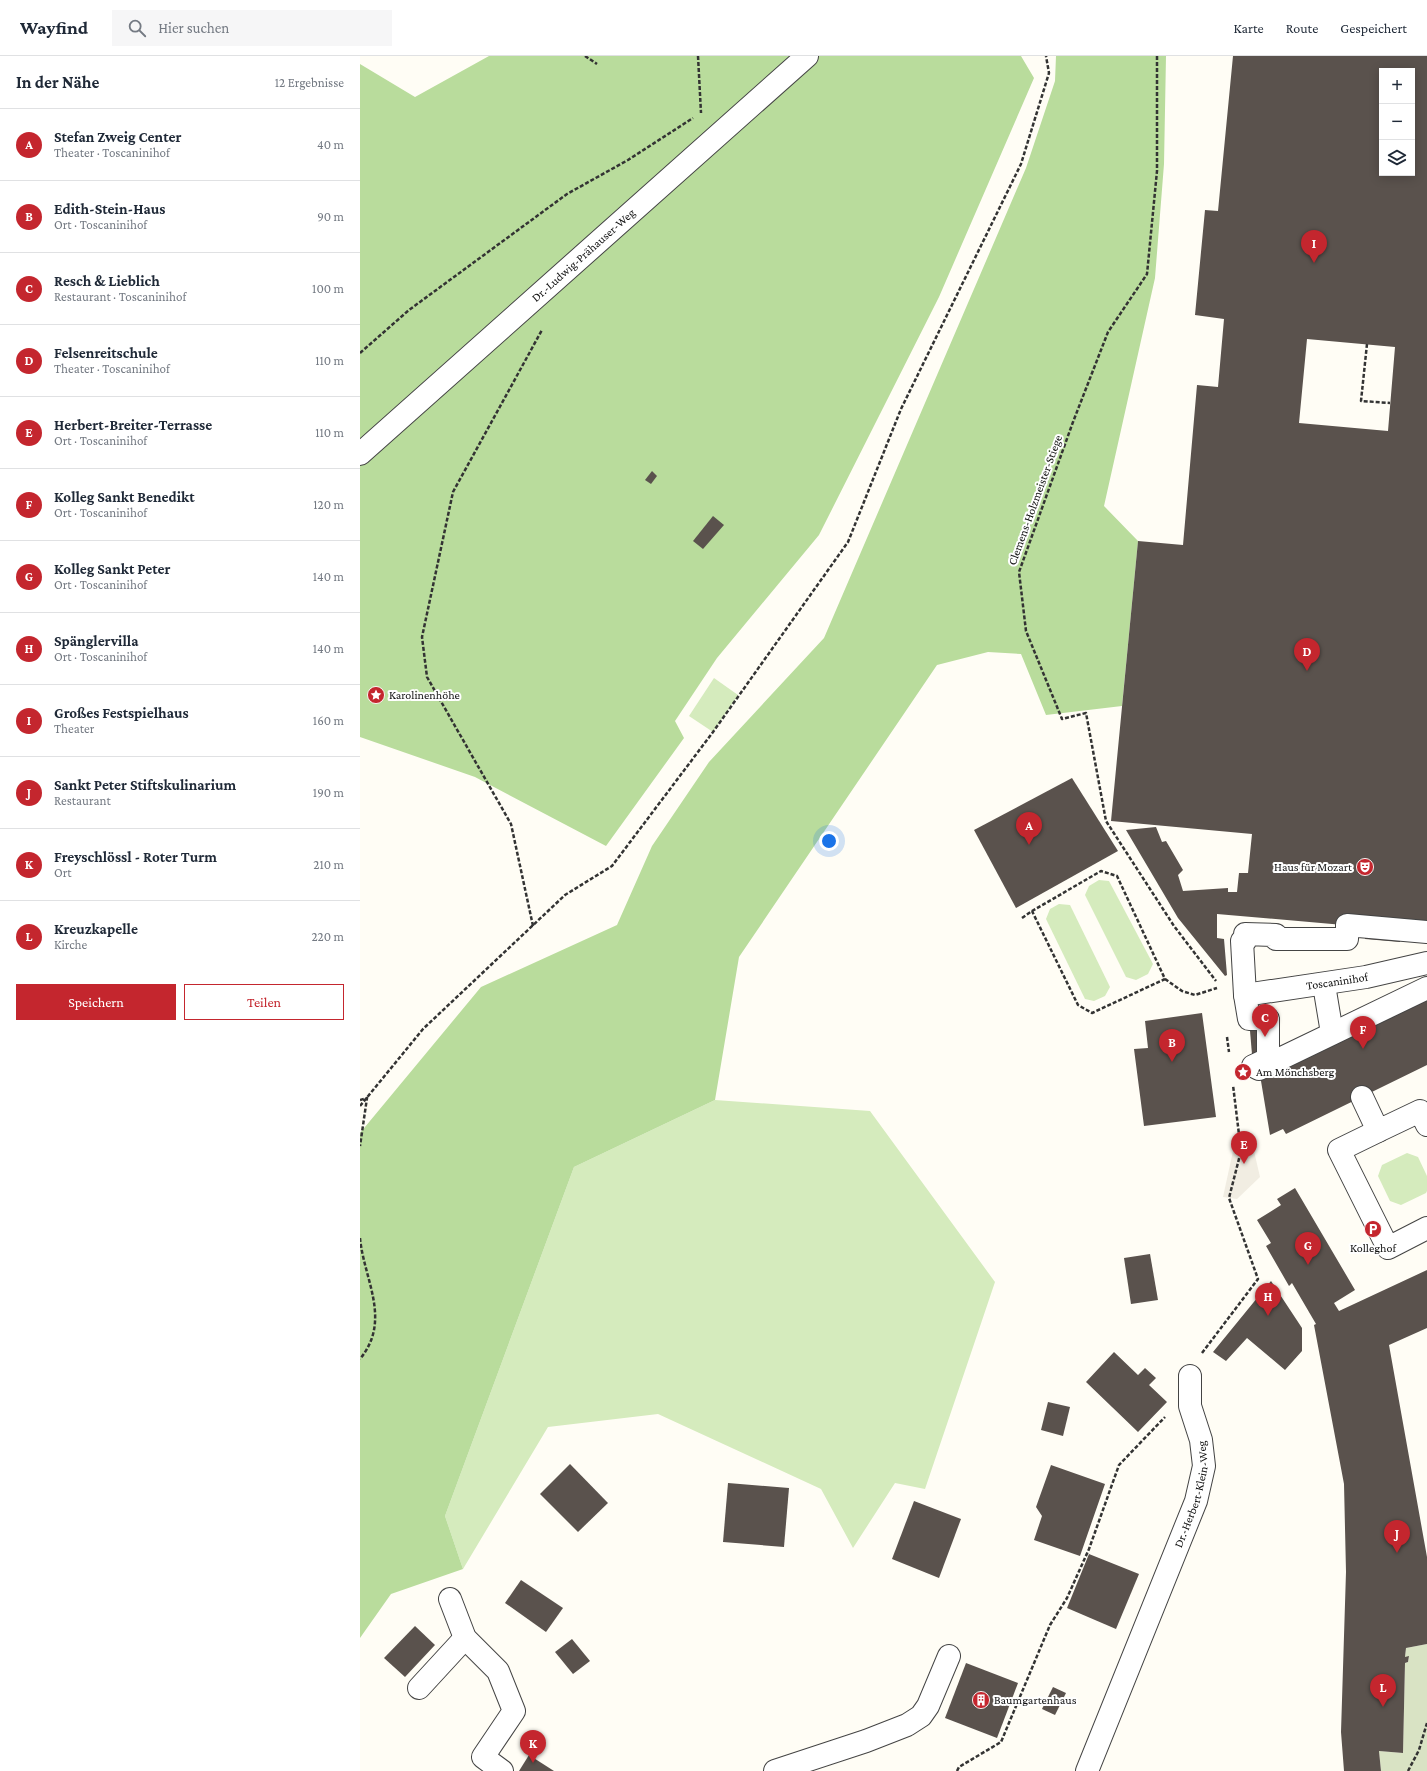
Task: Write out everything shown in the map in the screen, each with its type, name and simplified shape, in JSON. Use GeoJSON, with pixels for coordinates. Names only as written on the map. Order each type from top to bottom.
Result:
{"type":"FeatureCollection","features":[{"type":"Feature","properties":{"kind":"street","name":"Dr.-Ludwig-Prähauser-Weg"},"geometry":{"type":"LineString","coordinates":[[360,454],[807,56]]}},
{"type":"Feature","properties":{"kind":"street"},"geometry":{"type":"LineString","coordinates":[[1427,932],[1347,925],[1347,939],[1276,939],[1276,935],[1245,934],[1245,941],[1242,941],[1245,995],[1249,1019],[1268,1019],[1268,1059],[1253,1066],[1259,1069],[1427,988]]}},
{"type":"Feature","properties":{"kind":"street","name":"Toscaninihof"},"geometry":{"type":"LineString","coordinates":[[1245,995],[1366,977],[1427,963]]}},
{"type":"Feature","properties":{"kind":"street"},"geometry":{"type":"LineString","coordinates":[[1324,984],[1332,1033]]}},
{"type":"Feature","properties":{"kind":"street"},"geometry":{"type":"LineString","coordinates":[[1362,1097],[1378,1131]]}},
{"type":"Feature","properties":{"kind":"street"},"geometry":{"type":"LineString","coordinates":[[1427,1125],[1420,1111],[1339,1150],[1388,1248],[1427,1228]]}},
{"type":"Feature","properties":{"kind":"street","name":"Dr.-Herbert-Klein-Weg"},"geometry":{"type":"LineString","coordinates":[[1087,1771],[1196,1501],[1204,1466],[1201,1440],[1190,1406],[1190,1376]]}},
{"type":"Feature","properties":{"kind":"street"},"geometry":{"type":"LineString","coordinates":[[450,1599],[465,1638],[498,1671],[514,1711],[483,1757],[502,1771]]}},
{"type":"Feature","properties":{"kind":"street"},"geometry":{"type":"LineString","coordinates":[[420,1688],[465,1638]]}},
{"type":"Feature","properties":{"kind":"street"},"geometry":{"type":"LineString","coordinates":[[775,1771],[866,1741],[907,1725],[921,1716],[928,1706],[949,1656]]}},
{"type":"Feature","properties":{"kind":"path"},"geometry":{"type":"LineString","coordinates":[[585,56],[596,64]]}},
{"type":"Feature","properties":{"kind":"path"},"geometry":{"type":"LineString","coordinates":[[360,353],[409,310],[561,199],[628,160],[701,113],[698,56]]}},
{"type":"Feature","properties":{"kind":"path"},"geometry":{"type":"LineString","coordinates":[[360,1106],[423,1029],[533,927],[565,895],[612,866],[708,739],[848,542],[901,409],[1021,164],[1049,73],[1046,56]]}},
{"type":"Feature","properties":{"kind":"path","name":"Clemens-Holzmeister-Stiege"},"geometry":{"type":"LineString","coordinates":[[1157,56],[1157,172],[1147,274],[1108,332],[1072,422],[1019,572],[1026,631],[1062,719],[1086,713],[1106,821],[1174,926],[1221,989],[1216,987],[1195,995],[1182,991],[1165,979]]}},
{"type":"Feature","properties":{"kind":"path"},"geometry":{"type":"LineString","coordinates":[[533,927],[511,824],[427,677],[422,637],[453,492],[544,327]]}},
{"type":"Feature","properties":{"kind":"path"},"geometry":{"type":"LineString","coordinates":[[1367,344],[1361,401],[1390,403]]}},
{"type":"Feature","properties":{"kind":"path"},"geometry":{"type":"LineString","coordinates":[[1022,918],[1032,911],[1101,871],[1117,876],[1165,979],[1092,1013],[1078,1005],[1032,911]]}},
{"type":"Feature","properties":{"kind":"path"},"geometry":{"type":"LineString","coordinates":[[1227,1035],[1230,1058]]}},
{"type":"Feature","properties":{"kind":"path"},"geometry":{"type":"LineString","coordinates":[[1190,1376],[1202,1352],[1258,1279],[1229,1198],[1241,1151],[1232,1082]]}},
{"type":"Feature","properties":{"kind":"path"},"geometry":{"type":"LineString","coordinates":[[360,1100],[367,1098]]}},
{"type":"Feature","properties":{"kind":"path"},"geometry":{"type":"LineString","coordinates":[[360,1146],[367,1098]]}},
{"type":"Feature","properties":{"kind":"path"},"geometry":{"type":"LineString","coordinates":[[360,1238],[361,1250],[369,1276],[376,1310],[373,1334],[367,1351],[360,1359]]}},
{"type":"Feature","properties":{"kind":"path"},"geometry":{"type":"LineString","coordinates":[[957,1771],[959,1767],[1001,1742],[1050,1625],[1067,1598],[1089,1550],[1119,1465],[1168,1414]]}},
{"type":"Feature","properties":{"kind":"path"},"geometry":{"type":"LineString","coordinates":[[1408,1771],[1419,1750],[1427,1723]]}},
{"type":"Feature","properties":{"kind":"green space"},"geometry":{"type":"Polygon","coordinates":[[[489,56],[1021,56],[1034,78],[939,297],[819,535],[717,658],[675,721],[684,738],[606,846],[475,777],[360,737],[360,64],[415,97],[489,56]]]}},
{"type":"Feature","properties":{"kind":"green space"},"geometry":{"type":"Polygon","coordinates":[[[1056,56],[1166,56],[1164,164],[1155,278],[1104,506],[1138,541],[1122,706],[1046,715],[1021,654],[988,652],[937,665],[739,957],[715,1100],[574,1167],[445,1516],[463,1569],[391,1594],[360,1638],[360,1133],[481,987],[617,925],[652,846],[709,762],[824,638],[1026,168],[1055,81],[1056,56]]]}},
{"type":"Feature","properties":{"kind":"green space"},"geometry":{"type":"Polygon","coordinates":[[[714,678],[738,695],[713,732],[689,716],[714,678]]]}},
{"type":"Feature","properties":{"kind":"green space"},"geometry":{"type":"Polygon","coordinates":[[[1099,880],[1109,881],[1153,964],[1148,974],[1136,980],[1126,977],[1085,895],[1089,886],[1099,880]]]}},
{"type":"Feature","properties":{"kind":"green space"},"geometry":{"type":"Polygon","coordinates":[[[1059,904],[1070,905],[1110,987],[1105,996],[1094,1001],[1085,999],[1046,919],[1050,909],[1059,904]]]}},
{"type":"Feature","properties":{"kind":"green space"},"geometry":{"type":"Polygon","coordinates":[[[715,1100],[870,1111],[995,1282],[925,1489],[895,1483],[853,1548],[821,1489],[658,1414],[548,1427],[463,1569],[445,1516],[574,1167],[715,1100]]]}},
{"type":"Feature","properties":{"kind":"green space"},"geometry":{"type":"Polygon","coordinates":[[[1407,1153],[1418,1157],[1427,1176],[1427,1191],[1426,1193],[1401,1205],[1390,1201],[1378,1176],[1382,1165],[1407,1153]]]}},
{"type":"Feature","properties":{"kind":"green space"},"geometry":{"type":"Polygon","coordinates":[[[1427,1644],[1427,1771],[1381,1771],[1379,1751],[1403,1753],[1405,1663],[1408,1662],[1409,1657],[1405,1657],[1406,1648],[1427,1644]]]}},
{"type":"Feature","properties":{"kind":"shaded area"},"geometry":{"type":"Polygon","coordinates":[[[1233,1151],[1254,1151],[1260,1177],[1237,1199],[1223,1197],[1233,1151]]]}},
{"type":"Feature","properties":{"kind":"building"},"geometry":{"type":"Polygon","coordinates":[[[1233,56],[1427,56],[1427,932],[1401,929],[1400,942],[1365,939],[1366,927],[1217,914],[1217,938],[1224,939],[1227,975],[1225,976],[1178,918],[1126,830],[1156,827],[1162,842],[1166,841],[1183,870],[1178,875],[1183,891],[1228,888],[1228,892],[1237,892],[1239,873],[1248,873],[1252,834],[1111,821],[1138,541],[1183,545],[1197,385],[1218,387],[1224,319],[1195,315],[1205,210],[1218,211],[1233,56]],[[1307,339],[1299,423],[1388,431],[1395,347],[1307,339]]]}},
{"type":"Feature","properties":{"kind":"building"},"geometry":{"type":"Polygon","coordinates":[[[652,471],[657,476],[651,484],[645,480],[652,471]]]}},
{"type":"Feature","properties":{"kind":"building"},"geometry":{"type":"Polygon","coordinates":[[[713,516],[724,525],[703,549],[693,541],[713,516]]]}},
{"type":"Feature","properties":{"kind":"building"},"geometry":{"type":"Polygon","coordinates":[[[1072,778],[1118,851],[1016,908],[974,830],[1072,778]]]}},
{"type":"Feature","properties":{"kind":"building"},"geometry":{"type":"Polygon","coordinates":[[[1427,988],[1427,1065],[1286,1134],[1283,1129],[1270,1135],[1259,1069],[1427,988]]]}},
{"type":"Feature","properties":{"kind":"building"},"geometry":{"type":"Polygon","coordinates":[[[1202,1013],[1216,1117],[1144,1126],[1134,1049],[1148,1048],[1145,1021],[1202,1013]]]}},
{"type":"Feature","properties":{"kind":"building"},"geometry":{"type":"Polygon","coordinates":[[[1249,1019],[1268,1019],[1253,1066],[1249,1019]]]}},
{"type":"Feature","properties":{"kind":"building"},"geometry":{"type":"Polygon","coordinates":[[[1295,1188],[1355,1290],[1334,1303],[1339,1311],[1427,1270],[1427,1328],[1389,1345],[1427,1557],[1427,1644],[1406,1648],[1405,1657],[1409,1656],[1408,1662],[1405,1663],[1403,1753],[1379,1751],[1381,1771],[1344,1771],[1341,1732],[1346,1572],[1344,1484],[1314,1325],[1316,1324],[1292,1283],[1289,1286],[1266,1246],[1271,1243],[1257,1220],[1281,1205],[1277,1199],[1295,1188]]]}},
{"type":"Feature","properties":{"kind":"building"},"geometry":{"type":"Polygon","coordinates":[[[1150,1254],[1158,1300],[1131,1304],[1124,1258],[1150,1254]]]}},
{"type":"Feature","properties":{"kind":"building"},"geometry":{"type":"Polygon","coordinates":[[[1271,1281],[1302,1328],[1302,1351],[1285,1370],[1247,1338],[1226,1361],[1213,1352],[1271,1281]]]}},
{"type":"Feature","properties":{"kind":"building"},"geometry":{"type":"Polygon","coordinates":[[[1114,1352],[1138,1375],[1145,1368],[1156,1378],[1149,1385],[1167,1402],[1138,1432],[1086,1382],[1114,1352]]]}},
{"type":"Feature","properties":{"kind":"building"},"geometry":{"type":"Polygon","coordinates":[[[1048,1402],[1070,1407],[1063,1436],[1041,1430],[1048,1402]]]}},
{"type":"Feature","properties":{"kind":"building"},"geometry":{"type":"Polygon","coordinates":[[[570,1464],[608,1503],[578,1532],[540,1494],[570,1464]]]}},
{"type":"Feature","properties":{"kind":"building"},"geometry":{"type":"Polygon","coordinates":[[[1051,1465],[1105,1484],[1080,1556],[1034,1540],[1042,1516],[1036,1507],[1051,1465]]]}},
{"type":"Feature","properties":{"kind":"building"},"geometry":{"type":"Polygon","coordinates":[[[728,1483],[789,1488],[784,1547],[723,1542],[728,1483]]]}},
{"type":"Feature","properties":{"kind":"building"},"geometry":{"type":"Polygon","coordinates":[[[914,1501],[961,1519],[939,1578],[892,1559],[914,1501]]]}},
{"type":"Feature","properties":{"kind":"building"},"geometry":{"type":"Polygon","coordinates":[[[1089,1554],[1139,1574],[1116,1629],[1067,1608],[1089,1554]]]}},
{"type":"Feature","properties":{"kind":"building"},"geometry":{"type":"Polygon","coordinates":[[[521,1580],[563,1608],[546,1632],[505,1603],[521,1580]]]}},
{"type":"Feature","properties":{"kind":"building"},"geometry":{"type":"Polygon","coordinates":[[[415,1626],[435,1645],[405,1677],[384,1658],[415,1626]]]}},
{"type":"Feature","properties":{"kind":"building"},"geometry":{"type":"Polygon","coordinates":[[[572,1639],[590,1661],[573,1674],[555,1652],[572,1639]]]}},
{"type":"Feature","properties":{"kind":"building","name":"Baumgartenhaus"},"geometry":{"type":"Polygon","coordinates":[[[966,1663],[1018,1683],[997,1738],[945,1718],[966,1663]]]}},
{"type":"Feature","properties":{"kind":"building"},"geometry":{"type":"Polygon","coordinates":[[[1053,1687],[1066,1693],[1055,1715],[1042,1709],[1053,1687]]]}},
{"type":"Feature","properties":{"kind":"building"},"geometry":{"type":"Polygon","coordinates":[[[529,1755],[554,1771],[519,1771],[529,1755]]]}},
{"type":"Feature","properties":{"kind":"place","name":"Großes Festspielhaus"},"geometry":{"type":"Point","coordinates":[1314,263]}},
{"type":"Feature","properties":{"kind":"place","name":"Felsenreitschule"},"geometry":{"type":"Point","coordinates":[1307,671]}},
{"type":"Feature","properties":{"kind":"place","name":"Karolinenhöhe"},"geometry":{"type":"Point","coordinates":[376,695]}},
{"type":"Feature","properties":{"kind":"place","name":"Stefan Zweig Center"},"geometry":{"type":"Point","coordinates":[1029,845]}},
{"type":"Feature","properties":{"kind":"place","name":"Haus für Mozart"},"geometry":{"type":"Point","coordinates":[1365,867]}},
{"type":"Feature","properties":{"kind":"place","name":"Resch & Lieblich"},"geometry":{"type":"Point","coordinates":[1265,1037]}},
{"type":"Feature","properties":{"kind":"place","name":"Kolleg Sankt Benedikt"},"geometry":{"type":"Point","coordinates":[1363,1049]}},
{"type":"Feature","properties":{"kind":"place","name":"Edith-Stein-Haus"},"geometry":{"type":"Point","coordinates":[1172,1062]}},
{"type":"Feature","properties":{"kind":"place","name":"Am Mönchsberg"},"geometry":{"type":"Point","coordinates":[1243,1072]}},
{"type":"Feature","properties":{"kind":"place","name":"Herbert-Breiter-Terrasse"},"geometry":{"type":"Point","coordinates":[1244,1164]}},
{"type":"Feature","properties":{"kind":"place","name":"Kolleghof"},"geometry":{"type":"Point","coordinates":[1373,1229]}},
{"type":"Feature","properties":{"kind":"place","name":"Kolleg Sankt Peter"},"geometry":{"type":"Point","coordinates":[1308,1265]}},
{"type":"Feature","properties":{"kind":"place","name":"Spänglervilla"},"geometry":{"type":"Point","coordinates":[1268,1316]}},
{"type":"Feature","properties":{"kind":"place","name":"Sankt Peter Stiftskulinarium"},"geometry":{"type":"Point","coordinates":[1397,1553]}},
{"type":"Feature","properties":{"kind":"place","name":"Baumgartenhaus"},"geometry":{"type":"Point","coordinates":[981,1700]}},
{"type":"Feature","properties":{"kind":"place","name":"Kreuzkapelle"},"geometry":{"type":"Point","coordinates":[1383,1707]}},
{"type":"Feature","properties":{"kind":"place","name":"Freyschlössl - Roter Turm"},"geometry":{"type":"Point","coordinates":[533,1763]}}]}
